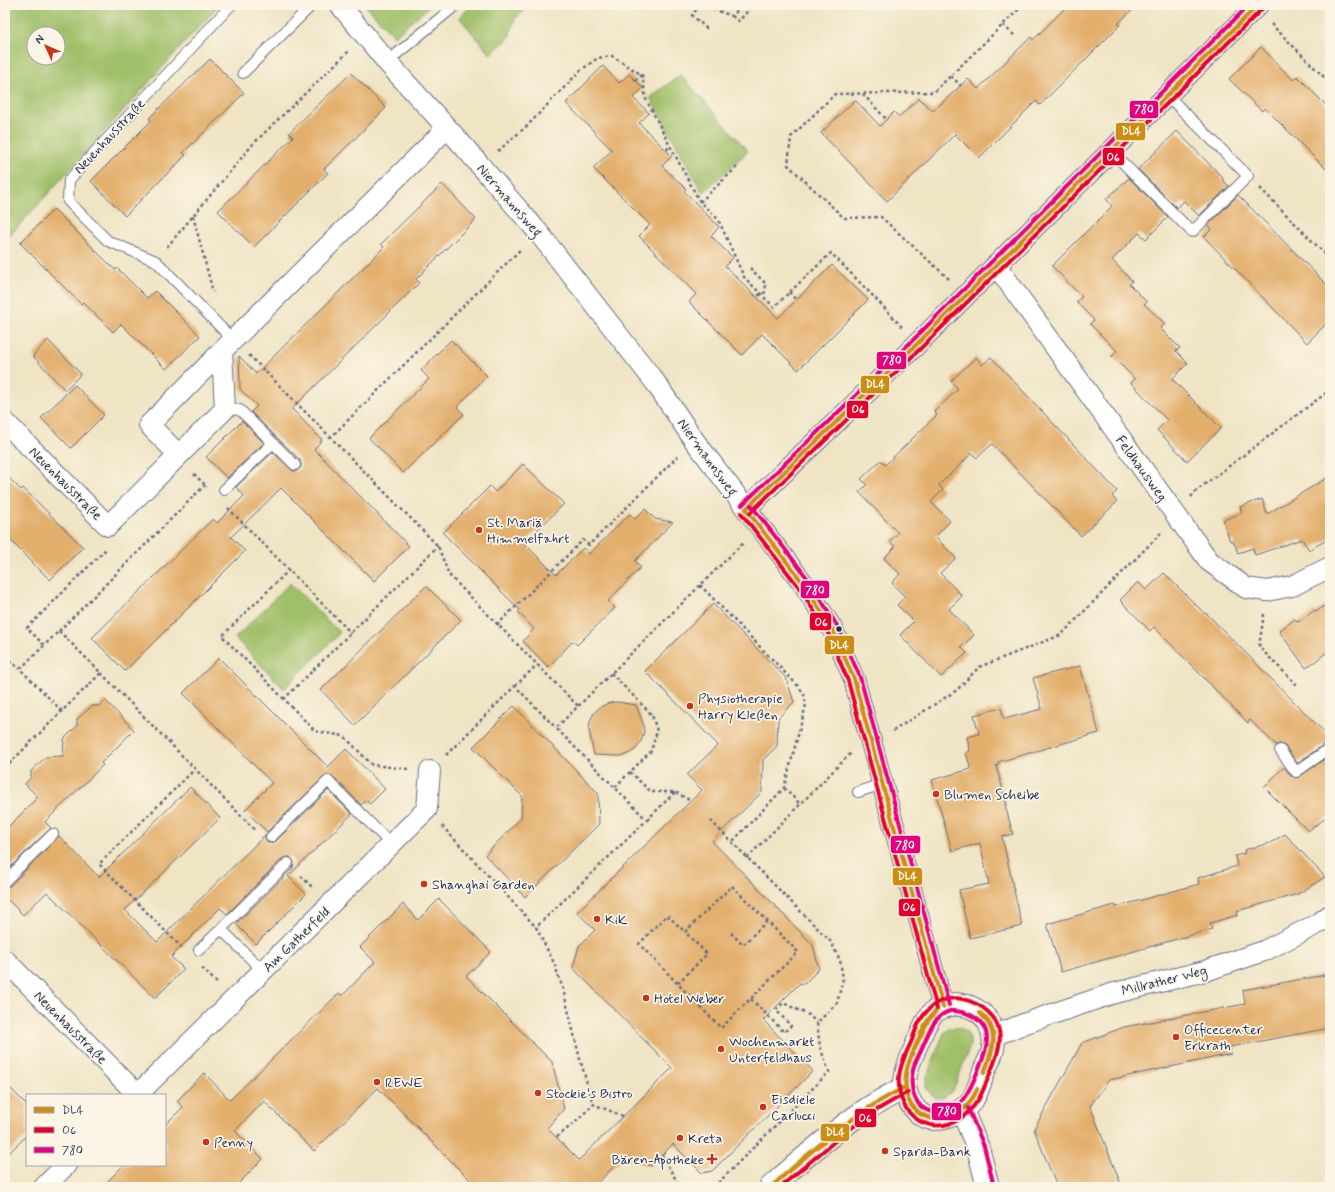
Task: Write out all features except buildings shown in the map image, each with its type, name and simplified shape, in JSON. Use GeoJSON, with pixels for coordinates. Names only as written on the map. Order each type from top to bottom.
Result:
{"type":"FeatureCollection","features":[{"type":"Feature","properties":{"kind":"street","name":"Niermannsweg"},"geometry":{"type":"LineString","coordinates":[[340,5],[387,62],[538,232],[655,382],[694,440],[803,583],[833,630],[854,679],[943,1007]]}},
{"type":"Feature","properties":{"kind":"street"},"geometry":{"type":"LineString","coordinates":[[746,509],[917,344],[1257,6]]}},
{"type":"Feature","properties":{"kind":"street"},"geometry":{"type":"LineString","coordinates":[[178,456],[149,425],[447,128]]}},
{"type":"Feature","properties":{"kind":"street","name":"Feldhausweg"},"geometry":{"type":"LineString","coordinates":[[996,265],[1209,561],[1246,588],[1267,591],[1292,586],[1330,567]]}},
{"type":"Feature","properties":{"kind":"street"},"geometry":{"type":"LineString","coordinates":[[225,409],[228,346]]}},
{"type":"Feature","properties":{"kind":"street","name":"Neuenhausstraße"},"geometry":{"type":"LineString","coordinates":[[5,422],[108,526],[225,409]]}},
{"type":"Feature","properties":{"kind":"street"},"geometry":{"type":"LineString","coordinates":[[427,809],[430,771]]}},
{"type":"Feature","properties":{"kind":"street","name":"Am Gatherfeld"},"geometry":{"type":"LineString","coordinates":[[138,1094],[427,809]]}},
{"type":"Feature","properties":{"kind":"street","name":"Millrather Weg"},"geometry":{"type":"LineString","coordinates":[[994,1034],[1111,994],[1205,971],[1264,951],[1320,923],[1330,916]]}},
{"type":"Feature","properties":{"kind":"street","name":"Neuenhausstraße"},"geometry":{"type":"LineString","coordinates":[[5,960],[136,1094]]}},
{"type":"Feature","properties":{"kind":"street"},"geometry":{"type":"LineString","coordinates":[[955,1004],[970,1007],[982,1014],[989,1022],[994,1034],[993,1049],[973,1098],[962,1110],[947,1118],[933,1119],[920,1115],[910,1103],[905,1087],[906,1071],[926,1022],[933,1012],[943,1007],[955,1004]]}},
{"type":"Feature","properties":{"kind":"street"},"geometry":{"type":"LineString","coordinates":[[771,1187],[816,1147],[854,1118],[905,1087]]}},
{"type":"Feature","properties":{"kind":"street"},"geometry":{"type":"LineString","coordinates":[[962,1110],[978,1148],[988,1187]]}},
{"type":"Feature","properties":{"kind":"street"},"geometry":{"type":"LineString","coordinates":[[44,1187],[65,1166]]}},
{"type":"Feature","properties":{"kind":"lane","name":"Neuenhausstraße"},"geometry":{"type":"LineString","coordinates":[[228,346],[156,261],[108,241],[68,201],[69,180],[231,5]]}},
{"type":"Feature","properties":{"kind":"lane"},"geometry":{"type":"LineString","coordinates":[[243,73],[312,5]]}},
{"type":"Feature","properties":{"kind":"lane"},"geometry":{"type":"LineString","coordinates":[[387,62],[456,5]]}},
{"type":"Feature","properties":{"kind":"lane"},"geometry":{"type":"LineString","coordinates":[[1111,151],[1192,232],[1248,176],[1167,94]]}},
{"type":"Feature","properties":{"kind":"lane"},"geometry":{"type":"LineString","coordinates":[[225,409],[240,410],[295,465]]}},
{"type":"Feature","properties":{"kind":"lane"},"geometry":{"type":"LineString","coordinates":[[224,490],[273,443]]}},
{"type":"Feature","properties":{"kind":"lane"},"geometry":{"type":"LineString","coordinates":[[1280,750],[1296,772],[1330,748]]}},
{"type":"Feature","properties":{"kind":"lane"},"geometry":{"type":"LineString","coordinates":[[271,837],[328,781],[391,844]]}},
{"type":"Feature","properties":{"kind":"lane"},"geometry":{"type":"LineString","coordinates":[[858,792],[882,784]]}},
{"type":"Feature","properties":{"kind":"lane"},"geometry":{"type":"LineString","coordinates":[[5,881],[53,834]]}},
{"type":"Feature","properties":{"kind":"lane"},"geometry":{"type":"LineString","coordinates":[[199,950],[288,863]]}},
{"type":"Feature","properties":{"kind":"lane"},"geometry":{"type":"LineString","coordinates":[[221,929],[263,971]]}},
{"type":"Feature","properties":{"kind":"path"},"geometry":{"type":"LineString","coordinates":[[707,29],[692,14],[701,5],[739,20],[753,5]]}},
{"type":"Feature","properties":{"kind":"path"},"geometry":{"type":"LineString","coordinates":[[732,16],[743,5]]}},
{"type":"Feature","properties":{"kind":"path"},"geometry":{"type":"LineString","coordinates":[[966,295],[881,217],[844,218],[788,164],[791,137],[835,94],[934,92],[1023,5]]}},
{"type":"Feature","properties":{"kind":"path"},"geometry":{"type":"LineString","coordinates":[[1257,6],[1330,83]]}},
{"type":"Feature","properties":{"kind":"path"},"geometry":{"type":"LineString","coordinates":[[1003,25],[1016,37]]}},
{"type":"Feature","properties":{"kind":"path"},"geometry":{"type":"LineString","coordinates":[[156,261],[254,143],[365,35]]}},
{"type":"Feature","properties":{"kind":"path"},"geometry":{"type":"LineString","coordinates":[[481,167],[528,124],[581,70],[598,58],[612,56],[642,75],[646,99],[700,202],[718,219],[744,278],[762,296],[774,307],[831,253],[917,344]]}},
{"type":"Feature","properties":{"kind":"path"},"geometry":{"type":"LineString","coordinates":[[635,80],[642,75]]}},
{"type":"Feature","properties":{"kind":"path"},"geometry":{"type":"LineString","coordinates":[[951,76],[961,86]]}},
{"type":"Feature","properties":{"kind":"path"},"geometry":{"type":"LineString","coordinates":[[862,93],[886,119]]}},
{"type":"Feature","properties":{"kind":"path"},"geometry":{"type":"LineString","coordinates":[[667,150],[669,144]]}},
{"type":"Feature","properties":{"kind":"path"},"geometry":{"type":"LineString","coordinates":[[700,202],[739,165]]}},
{"type":"Feature","properties":{"kind":"path"},"geometry":{"type":"LineString","coordinates":[[1248,176],[1330,259]]}},
{"type":"Feature","properties":{"kind":"path"},"geometry":{"type":"LineString","coordinates":[[193,215],[214,294]]}},
{"type":"Feature","properties":{"kind":"path"},"geometry":{"type":"LineString","coordinates":[[713,220],[718,219]]}},
{"type":"Feature","properties":{"kind":"path"},"geometry":{"type":"LineString","coordinates":[[330,438],[538,232]]}},
{"type":"Feature","properties":{"kind":"path"},"geometry":{"type":"LineString","coordinates":[[750,268],[766,284],[765,292],[762,296]]}},
{"type":"Feature","properties":{"kind":"path"},"geometry":{"type":"LineString","coordinates":[[789,292],[796,300]]}},
{"type":"Feature","properties":{"kind":"path"},"geometry":{"type":"LineString","coordinates":[[754,295],[762,296]]}},
{"type":"Feature","properties":{"kind":"path"},"geometry":{"type":"LineString","coordinates":[[228,346],[330,438],[438,546],[449,576],[578,706]]}},
{"type":"Feature","properties":{"kind":"path"},"geometry":{"type":"LineString","coordinates":[[747,858],[850,753],[893,731],[957,690],[979,667],[1061,635],[1178,517],[1196,491],[1330,390]]}},
{"type":"Feature","properties":{"kind":"path"},"geometry":{"type":"LineString","coordinates":[[497,625],[584,540],[589,545],[694,440]]}},
{"type":"Feature","properties":{"kind":"path"},"geometry":{"type":"LineString","coordinates":[[178,456],[211,491]]}},
{"type":"Feature","properties":{"kind":"path"},"geometry":{"type":"LineString","coordinates":[[20,669],[205,485]]}},
{"type":"Feature","properties":{"kind":"path"},"geometry":{"type":"LineString","coordinates":[[228,508],[351,632]]}},
{"type":"Feature","properties":{"kind":"path"},"geometry":{"type":"LineString","coordinates":[[44,645],[27,628],[109,546],[108,526]]}},
{"type":"Feature","properties":{"kind":"path"},"geometry":{"type":"LineString","coordinates":[[556,728],[759,526]]}},
{"type":"Feature","properties":{"kind":"path"},"geometry":{"type":"LineString","coordinates":[[284,699],[438,546]]}},
{"type":"Feature","properties":{"kind":"path"},"geometry":{"type":"LineString","coordinates":[[289,570],[222,636],[315,731],[344,736],[372,765],[430,771],[537,665]]}},
{"type":"Feature","properties":{"kind":"path"},"geometry":{"type":"LineString","coordinates":[[700,585],[789,676],[804,694],[806,705],[784,788],[732,842]]}},
{"type":"Feature","properties":{"kind":"path"},"geometry":{"type":"LineString","coordinates":[[1267,591],[1259,647],[1299,687]]}},
{"type":"Feature","properties":{"kind":"path"},"geometry":{"type":"LineString","coordinates":[[58,631],[256,830]]}},
{"type":"Feature","properties":{"kind":"path"},"geometry":{"type":"LineString","coordinates":[[5,657],[20,669],[62,711]]}},
{"type":"Feature","properties":{"kind":"path"},"geometry":{"type":"LineString","coordinates":[[5,768],[101,673]]}},
{"type":"Feature","properties":{"kind":"path"},"geometry":{"type":"LineString","coordinates":[[611,673],[652,715],[657,731],[651,751],[615,787]]}},
{"type":"Feature","properties":{"kind":"path"},"geometry":{"type":"LineString","coordinates":[[515,686],[647,820]]}},
{"type":"Feature","properties":{"kind":"path"},"geometry":{"type":"LineString","coordinates":[[185,951],[99,864],[195,769]]}},
{"type":"Feature","properties":{"kind":"path"},"geometry":{"type":"LineString","coordinates":[[630,772],[652,792],[675,792],[691,801]]}},
{"type":"Feature","properties":{"kind":"path"},"geometry":{"type":"LineString","coordinates":[[784,788],[800,804]]}},
{"type":"Feature","properties":{"kind":"path"},"geometry":{"type":"LineString","coordinates":[[5,790],[5,798]]}},
{"type":"Feature","properties":{"kind":"path"},"geometry":{"type":"LineString","coordinates":[[536,927],[675,792]]}},
{"type":"Feature","properties":{"kind":"path"},"geometry":{"type":"LineString","coordinates":[[427,809],[536,927],[554,963],[564,989],[580,1059],[593,1104]]}},
{"type":"Feature","properties":{"kind":"path"},"geometry":{"type":"LineString","coordinates":[[711,821],[831,942],[840,960],[842,979],[837,1003],[817,1023]]}},
{"type":"Feature","properties":{"kind":"path"},"geometry":{"type":"LineString","coordinates":[[288,863],[330,905]]}},
{"type":"Feature","properties":{"kind":"path"},"geometry":{"type":"LineString","coordinates":[[678,984],[707,954],[667,915],[638,944],[721,1028],[798,952],[732,886],[685,932]]}},
{"type":"Feature","properties":{"kind":"path"},"geometry":{"type":"LineString","coordinates":[[731,933],[743,945],[767,921]]}},
{"type":"Feature","properties":{"kind":"path"},"geometry":{"type":"LineString","coordinates":[[201,967],[233,1000]]}},
{"type":"Feature","properties":{"kind":"path"},"geometry":{"type":"LineString","coordinates":[[707,1187],[717,1184],[828,1072],[820,1047],[817,1023],[809,1015],[783,1003],[776,1010],[791,1026],[784,1032],[751,999]]}},
{"type":"Feature","properties":{"kind":"path"},"geometry":{"type":"LineString","coordinates":[[593,1104],[623,1116]]}},
{"type":"Feature","properties":{"kind":"path"},"geometry":{"type":"LineString","coordinates":[[557,1137],[578,1120],[593,1104]]}},
{"type":"Feature","properties":{"kind":"path"},"geometry":{"type":"LineString","coordinates":[[662,1155],[680,1187]]}},
{"type":"Feature","properties":{"kind":"green space"},"geometry":{"type":"Polygon","coordinates":[[[5,5],[219,5],[5,241],[5,5]]]}},
{"type":"Feature","properties":{"kind":"green space"},"geometry":{"type":"Polygon","coordinates":[[[365,5],[431,5],[394,36],[365,5]]]}},
{"type":"Feature","properties":{"kind":"green space"},"geometry":{"type":"Polygon","coordinates":[[[473,5],[530,5],[515,19],[508,39],[490,54],[459,17],[473,5]]]}},
{"type":"Feature","properties":{"kind":"green space"},"geometry":{"type":"Polygon","coordinates":[[[681,75],[748,151],[703,193],[650,97],[681,75]]]}},
{"type":"Feature","properties":{"kind":"green space"},"geometry":{"type":"Polygon","coordinates":[[[290,583],[340,633],[284,689],[235,638],[290,583]]]}},
{"type":"Feature","properties":{"kind":"green space"},"geometry":{"type":"Polygon","coordinates":[[[955,1027],[963,1029],[969,1035],[970,1046],[953,1091],[943,1098],[936,1098],[926,1087],[926,1079],[943,1035],[947,1030],[955,1027]]]}},
{"type":"Feature","properties":{"kind":"transit line","name":"780"},"geometry":{"type":"LineString","coordinates":[[742,505],[913,340],[1249,5]]}},
{"type":"Feature","properties":{"kind":"transit line","name":"DL4"},"geometry":{"type":"LineString","coordinates":[[746,509],[917,344],[1258,5]]}},
{"type":"Feature","properties":{"kind":"transit line","name":"O6"},"geometry":{"type":"LineString","coordinates":[[750,513],[921,348],[1262,9]]}},
{"type":"Feature","properties":{"kind":"transit line","name":"780"},"geometry":{"type":"LineString","coordinates":[[751,505],[808,579],[838,627],[860,677],[949,1005]]}},
{"type":"Feature","properties":{"kind":"transit line","name":"DL4"},"geometry":{"type":"LineString","coordinates":[[746,509],[803,583],[833,630],[854,679],[943,1007]]}},
{"type":"Feature","properties":{"kind":"transit line","name":"O6"},"geometry":{"type":"LineString","coordinates":[[741,513],[798,586],[828,633],[848,681],[937,1009]]}},
{"type":"Feature","properties":{"kind":"transit line","name":"O6"},"geometry":{"type":"LineString","coordinates":[[965,1115],[952,1123],[940,1125],[930,1125],[920,1121],[912,1116],[906,1108],[899,1088],[899,1077],[902,1062],[924,1014],[937,1003],[954,998],[972,1002],[986,1010],[997,1023],[1000,1038],[992,1068],[980,1096],[975,1105],[966,1114]]}},
{"type":"Feature","properties":{"kind":"transit line","name":"DL4"},"geometry":{"type":"LineString","coordinates":[[913,1052],[926,1024],[937,1010]]}},
{"type":"Feature","properties":{"kind":"transit line","name":"DL4"},"geometry":{"type":"LineString","coordinates":[[913,1052],[928,1021],[937,1010]]}},
{"type":"Feature","properties":{"kind":"transit line","name":"780"},"geometry":{"type":"LineString","coordinates":[[950,1011],[969,1014],[980,1022],[984,1026],[986,1032],[986,1046],[976,1076],[963,1100],[950,1110],[942,1113],[933,1112],[921,1107],[914,1096],[912,1083],[913,1070],[915,1062],[932,1026],[939,1017],[950,1011]]}},
{"type":"Feature","properties":{"kind":"transit line","name":"DL4"},"geometry":{"type":"LineString","coordinates":[[980,1013],[991,1027],[994,1042],[984,1073]]}},
{"type":"Feature","properties":{"kind":"transit line","name":"DL4"},"geometry":{"type":"LineString","coordinates":[[980,1013],[987,1020],[993,1035],[992,1049],[984,1073]]}},
{"type":"Feature","properties":{"kind":"transit line","name":"DL4"},"geometry":{"type":"LineString","coordinates":[[908,1098],[905,1080],[908,1063],[913,1052]]}},
{"type":"Feature","properties":{"kind":"transit line","name":"DL4"},"geometry":{"type":"LineString","coordinates":[[908,1098],[906,1092],[906,1075],[913,1052]]}},
{"type":"Feature","properties":{"kind":"transit line","name":"DL4"},"geometry":{"type":"LineString","coordinates":[[771,1187],[830,1136],[854,1118],[905,1087]]}},
{"type":"Feature","properties":{"kind":"transit line","name":"DL4"},"geometry":{"type":"LineString","coordinates":[[945,1118],[960,1111],[972,1099],[977,1089]]}},
{"type":"Feature","properties":{"kind":"transit line","name":"DL4"},"geometry":{"type":"LineString","coordinates":[[945,1118],[956,1115],[965,1108],[969,1104],[977,1089]]}},
{"type":"Feature","properties":{"kind":"transit line","name":"O6"},"geometry":{"type":"LineString","coordinates":[[780,1187],[846,1132],[875,1111],[908,1092]]}},
{"type":"Feature","properties":{"kind":"transit line","name":"DL4"},"geometry":{"type":"LineString","coordinates":[[908,1099],[920,1114],[939,1119]]}},
{"type":"Feature","properties":{"kind":"transit line","name":"DL4"},"geometry":{"type":"LineString","coordinates":[[908,1099],[913,1108],[920,1114],[929,1118],[939,1119]]}},
{"type":"Feature","properties":{"kind":"transit line","name":"780"},"geometry":{"type":"LineString","coordinates":[[968,1108],[984,1146],[994,1186]]}},
{"type":"Feature","properties":{"kind":"place","name":"St. Mariä Himmelfahrt"},"geometry":{"type":"Point","coordinates":[479,530]}},
{"type":"Feature","properties":{"kind":"place","name":"Physiotherapie Harry Kleßen"},"geometry":{"type":"Point","coordinates":[690,706]}},
{"type":"Feature","properties":{"kind":"place","name":"Blumen Scheibe"},"geometry":{"type":"Point","coordinates":[936,794]}},
{"type":"Feature","properties":{"kind":"place","name":"Shanghai Garden"},"geometry":{"type":"Point","coordinates":[424,884]}},
{"type":"Feature","properties":{"kind":"place","name":"KiK"},"geometry":{"type":"Point","coordinates":[597,919]}},
{"type":"Feature","properties":{"kind":"place","name":"Hotel Weber"},"geometry":{"type":"Point","coordinates":[646,998]}},
{"type":"Feature","properties":{"kind":"place","name":"Officecenter Erkrath"},"geometry":{"type":"Point","coordinates":[1176,1037]}},
{"type":"Feature","properties":{"kind":"place","name":"Wochenmarkt Unterfeldhaus"},"geometry":{"type":"Point","coordinates":[721,1049]}},
{"type":"Feature","properties":{"kind":"place","name":"REWE"},"geometry":{"type":"Point","coordinates":[377,1082]}},
{"type":"Feature","properties":{"kind":"place","name":"Stockie's Bistro"},"geometry":{"type":"Point","coordinates":[538,1093]}},
{"type":"Feature","properties":{"kind":"place","name":"Eisdiele Carlucci"},"geometry":{"type":"Point","coordinates":[763,1107]}},
{"type":"Feature","properties":{"kind":"place","name":"Kreta"},"geometry":{"type":"Point","coordinates":[680,1138]}},
{"type":"Feature","properties":{"kind":"place","name":"Penny"},"geometry":{"type":"Point","coordinates":[206,1142]}},
{"type":"Feature","properties":{"kind":"place","name":"Sparda-Bank"},"geometry":{"type":"Point","coordinates":[885,1151]}},
{"type":"Feature","properties":{"kind":"place","name":"Bären-Apotheke"},"geometry":{"type":"Point","coordinates":[712,1159]}}]}
